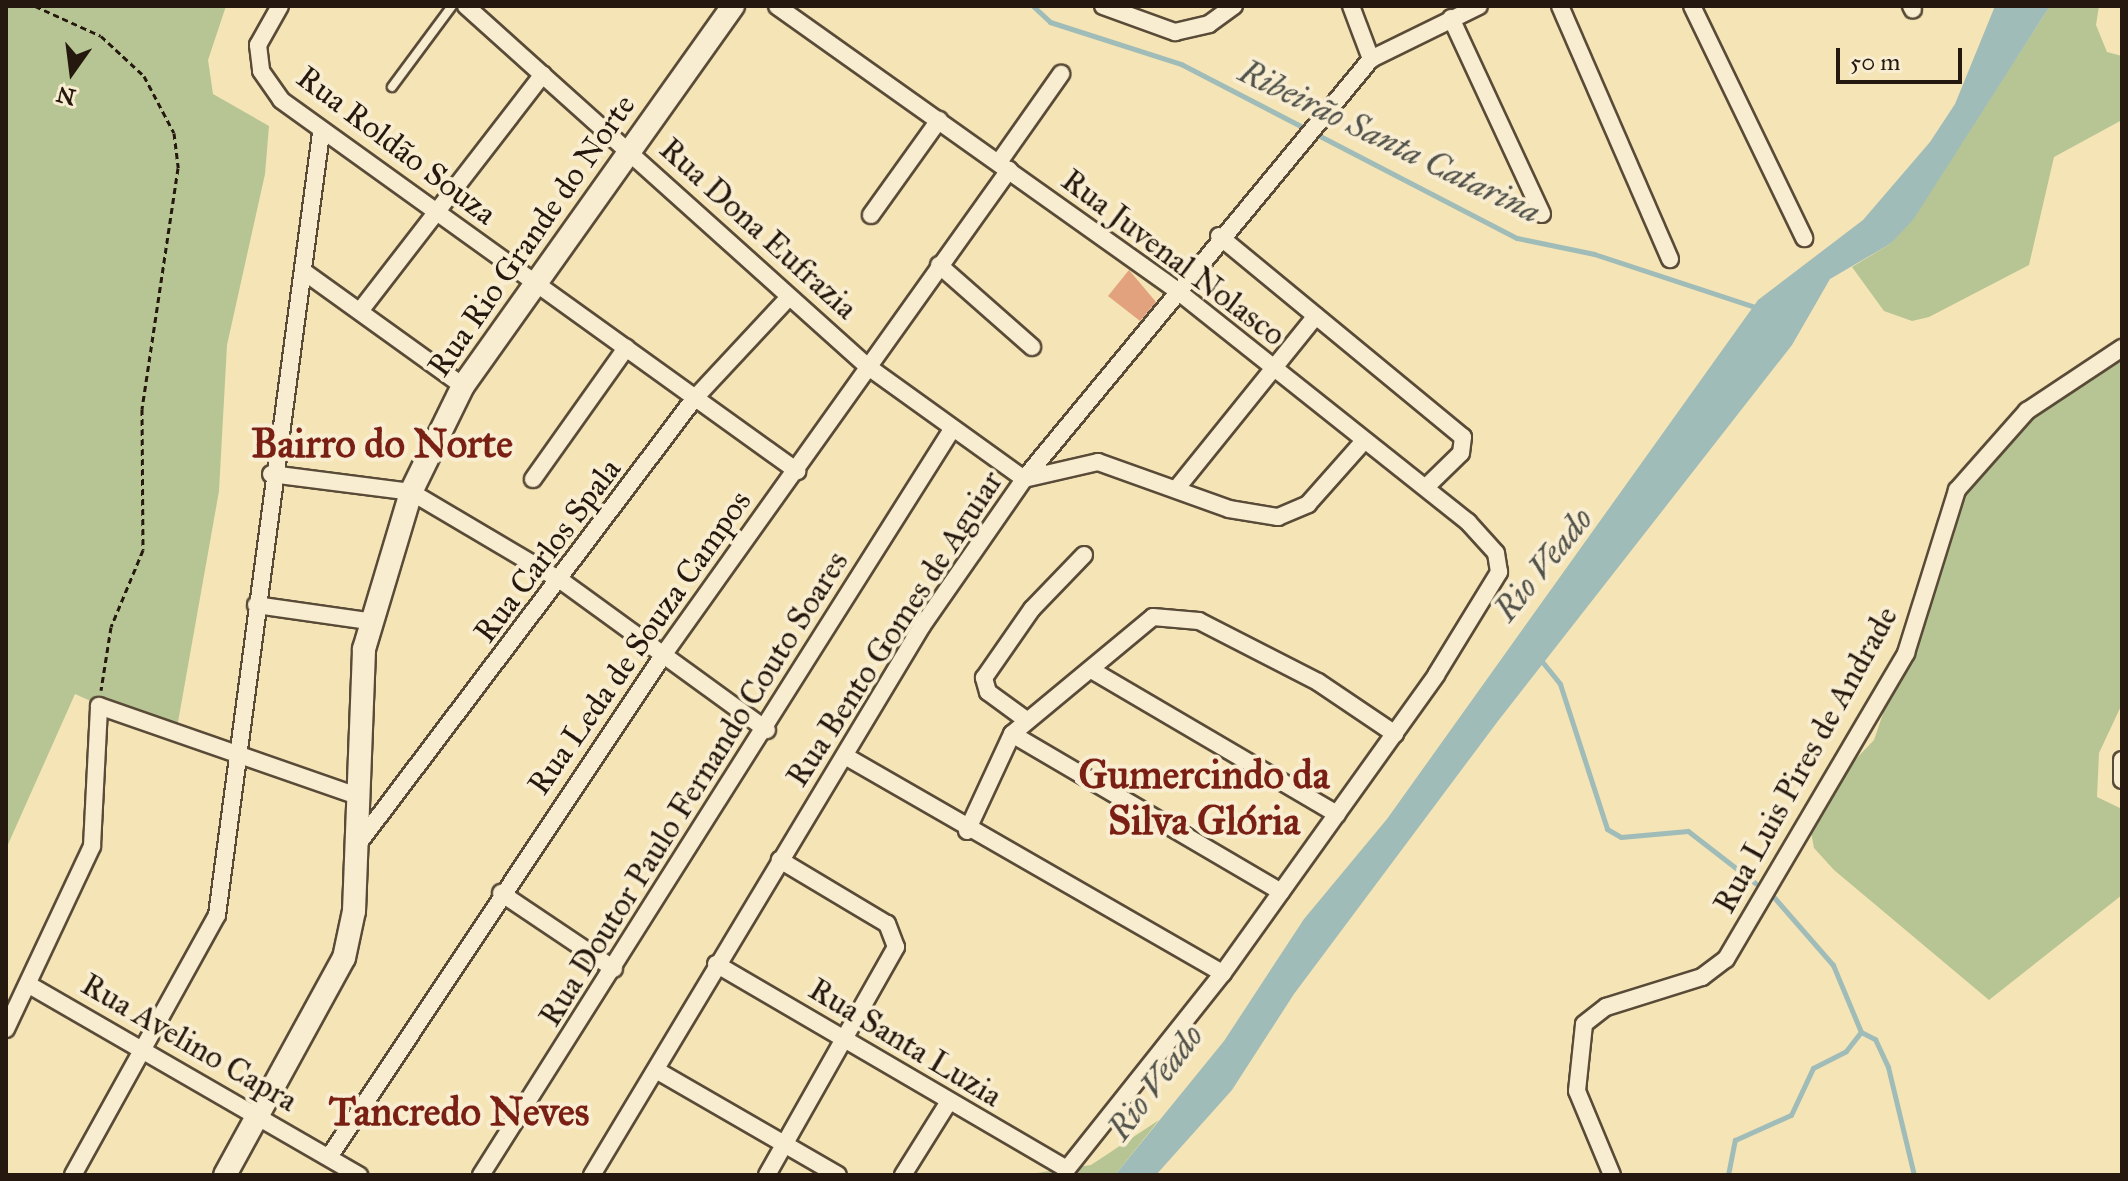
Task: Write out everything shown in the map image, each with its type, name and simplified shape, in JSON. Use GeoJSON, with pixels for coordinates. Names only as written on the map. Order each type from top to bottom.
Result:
{"type":"FeatureCollection","features":[{"type":"Feature","properties":{"kind":"main road","name":"Rua Rio Grande do Norte"},"geometry":{"type":"LineString","coordinates":[[225,1175],[344,958],[358,844],[368,621],[411,492],[463,386],[733,6]]}},
{"type":"Feature","properties":{"kind":"street","name":"Rua Roldão Souza"},"geometry":{"type":"LineString","coordinates":[[280,6],[260,33],[261,71],[281,100],[321,133],[797,471]]}},
{"type":"Feature","properties":{"kind":"street","name":"Rua Dona Eufrazia"},"geometry":{"type":"LineString","coordinates":[[466,6],[867,366],[951,431],[1024,479]]}},
{"type":"Feature","properties":{"kind":"street","name":"Rua Juvenal Nolasco"},"geometry":{"type":"LineString","coordinates":[[777,6],[1175,289],[1426,487],[1496,553],[1496,584],[1395,734]]}},
{"type":"Feature","properties":{"kind":"street"},"geometry":{"type":"LineString","coordinates":[[1103,6],[1175,32],[1209,24],[1234,6]]}},
{"type":"Feature","properties":{"kind":"street"},"geometry":{"type":"LineString","coordinates":[[1351,6],[1371,59],[1479,6]]}},
{"type":"Feature","properties":{"kind":"street"},"geometry":{"type":"LineString","coordinates":[[1560,6],[1670,259]]}},
{"type":"Feature","properties":{"kind":"street"},"geometry":{"type":"LineString","coordinates":[[1692,6],[1804,238]]}},
{"type":"Feature","properties":{"kind":"street"},"geometry":{"type":"LineString","coordinates":[[1451,18],[1542,214]]}},
{"type":"Feature","properties":{"kind":"street","name":"Rua Bento Gomes de Aguiar"},"geometry":{"type":"LineString","coordinates":[[595,1174],[780,860],[1024,479],[1175,289],[1371,59]]}},
{"type":"Feature","properties":{"kind":"street"},"geometry":{"type":"LineString","coordinates":[[360,311],[543,74]]}},
{"type":"Feature","properties":{"kind":"street","name":"Rua Leda de Souza Campos"},"geometry":{"type":"LineString","coordinates":[[329,1157],[501,893],[666,651],[797,471],[939,265],[1061,74]]}},
{"type":"Feature","properties":{"kind":"street"},"geometry":{"type":"LineString","coordinates":[[871,215],[939,120]]}},
{"type":"Feature","properties":{"kind":"street"},"geometry":{"type":"LineString","coordinates":[[73,1175],[217,915],[271,474],[321,133]]}},
{"type":"Feature","properties":{"kind":"street"},"geometry":{"type":"LineString","coordinates":[[1219,236],[1463,437],[1461,453],[1426,487]]}},
{"type":"Feature","properties":{"kind":"street"},"geometry":{"type":"LineString","coordinates":[[939,265],[1032,347]]}},
{"type":"Feature","properties":{"kind":"street"},"geometry":{"type":"LineString","coordinates":[[303,271],[463,386]]}},
{"type":"Feature","properties":{"kind":"street","name":"Rua Carlos Spala"},"geometry":{"type":"LineString","coordinates":[[358,844],[563,582],[694,399],[789,297]]}},
{"type":"Feature","properties":{"kind":"street"},"geometry":{"type":"LineString","coordinates":[[1177,488],[1316,316]]}},
{"type":"Feature","properties":{"kind":"street"},"geometry":{"type":"LineString","coordinates":[[533,479],[626,348]]}},
{"type":"Feature","properties":{"kind":"street","name":"Rua Luis Pires de Andrade"},"geometry":{"type":"LineString","coordinates":[[1612,1175],[1577,1091],[1584,1024],[1606,1007],[1702,977],[1726,959],[1906,653],[1957,490],[2027,411],[2122,348]]}},
{"type":"Feature","properties":{"kind":"street","name":"Rua Doutor Paulo Fernando Couto Soares"},"geometry":{"type":"LineString","coordinates":[[481,1175],[767,730],[951,431]]}},
{"type":"Feature","properties":{"kind":"street"},"geometry":{"type":"LineString","coordinates":[[1024,479],[1098,462],[1238,511],[1287,516],[1318,495],[1364,441]]}},
{"type":"Feature","properties":{"kind":"street"},"geometry":{"type":"LineString","coordinates":[[271,474],[411,492],[563,582],[666,651],[767,730]]}},
{"type":"Feature","properties":{"kind":"street"},"geometry":{"type":"LineString","coordinates":[[1025,719],[988,692],[984,678],[1032,609],[1084,555]]}},
{"type":"Feature","properties":{"kind":"street"},"geometry":{"type":"LineString","coordinates":[[256,605],[368,621]]}},
{"type":"Feature","properties":{"kind":"street"},"geometry":{"type":"LineString","coordinates":[[845,756],[967,831],[1223,973],[1395,734],[1318,682],[1184,617],[1138,626],[1093,671],[1025,719],[1012,734],[967,831]]}},
{"type":"Feature","properties":{"kind":"street"},"geometry":{"type":"LineString","coordinates":[[1093,671],[1337,814]]}},
{"type":"Feature","properties":{"kind":"street"},"geometry":{"type":"LineString","coordinates":[[6,1029],[31,986],[92,846],[99,706],[361,797]]}},
{"type":"Feature","properties":{"kind":"street"},"geometry":{"type":"LineString","coordinates":[[1012,734],[1281,892]]}},
{"type":"Feature","properties":{"kind":"street"},"geometry":{"type":"LineString","coordinates":[[2122,760],[2122,780]]}},
{"type":"Feature","properties":{"kind":"street"},"geometry":{"type":"LineString","coordinates":[[767,1175],[842,1037],[892,959],[893,930],[780,860]]}},
{"type":"Feature","properties":{"kind":"street"},"geometry":{"type":"LineString","coordinates":[[501,893],[614,969]]}},
{"type":"Feature","properties":{"kind":"street","name":"Rua Santa Luzia"},"geometry":{"type":"LineString","coordinates":[[716,964],[948,1103],[1067,1169],[1223,973]]}},
{"type":"Feature","properties":{"kind":"street","name":"Rua Avelino Capra"},"geometry":{"type":"LineString","coordinates":[[31,986],[146,1048],[359,1175]]}},
{"type":"Feature","properties":{"kind":"street"},"geometry":{"type":"LineString","coordinates":[[656,1070],[838,1175]]}},
{"type":"Feature","properties":{"kind":"street"},"geometry":{"type":"LineString","coordinates":[[903,1175],[948,1103]]}},
{"type":"Feature","properties":{"kind":"lane"},"geometry":{"type":"LineString","coordinates":[[392,87],[452,6]]}},
{"type":"Feature","properties":{"kind":"path"},"geometry":{"type":"LineString","coordinates":[[35,6],[101,36],[144,76],[174,133],[178,168],[142,409],[143,550],[111,627],[99,706]]}},
{"type":"Feature","properties":{"kind":"green space"},"geometry":{"type":"Polygon","coordinates":[[[6,6],[226,6],[208,60],[213,94],[269,126],[265,174],[227,345],[219,491],[175,739],[75,694],[6,849],[6,6]]]}},
{"type":"Feature","properties":{"kind":"green space"},"geometry":{"type":"Polygon","coordinates":[[[2050,6],[2099,6],[2096,25],[2107,52],[2122,56],[2122,120],[2054,157],[2029,265],[1929,317],[1912,321],[1884,311],[1852,267],[1890,244],[1928,195],[2050,6]]]}},
{"type":"Feature","properties":{"kind":"green space"},"geometry":{"type":"Polygon","coordinates":[[[2122,346],[2122,704],[2099,753],[2097,797],[2122,809],[2122,895],[1989,1000],[1834,870],[1814,848],[1810,827],[1829,787],[1874,740],[1920,605],[1936,525],[1977,467],[2037,407],[2122,346]]]}},
{"type":"Feature","properties":{"kind":"green space"},"geometry":{"type":"Polygon","coordinates":[[[1159,1120],[1115,1175],[1023,1175],[1091,1165],[1159,1120]]]}},
{"type":"Feature","properties":{"kind":"water","name":"Rio Veado"},"geometry":{"type":"Polygon","coordinates":[[[1995,6],[2050,6],[1913,220],[1890,244],[1830,279],[1792,345],[1498,721],[1294,994],[1232,1090],[1156,1175],[1115,1175],[1224,1041],[1304,919],[1387,819],[1758,300],[1863,220],[1930,142],[1955,104],[1995,6]]]}},
{"type":"Feature","properties":{"kind":"building"},"geometry":{"type":"Polygon","coordinates":[[[1129,270],[1156,302],[1140,321],[1108,296],[1129,270]]]}},
{"type":"Feature","properties":{"kind":"waterway","name":"Ribeirão Santa Catarina"},"geometry":{"type":"LineString","coordinates":[[1033,6],[1050,22],[1181,64],[1517,238],[1594,254],[1758,308]]}},
{"type":"Feature","properties":{"kind":"waterway"},"geometry":{"type":"LineString","coordinates":[[1540,659],[1560,684],[1607,829],[1621,837],[1688,831],[1755,883]]}},
{"type":"Feature","properties":{"kind":"waterway"},"geometry":{"type":"LineString","coordinates":[[1728,1175],[1735,1140],[1791,1115],[1813,1068],[1846,1051],[1861,1032],[1833,965],[1771,894]]}},
{"type":"Feature","properties":{"kind":"waterway"},"geometry":{"type":"LineString","coordinates":[[1861,1032],[1875,1039],[1888,1067],[1914,1175]]}},
{"type":"Feature","properties":{"kind":"district","name":"Bairro do Norte"},"geometry":{"type":"Point","coordinates":[382,444]}},
{"type":"Feature","properties":{"kind":"district","name":"Gumercindo da Silva Glória"},"geometry":{"type":"Point","coordinates":[1204,798]}},
{"type":"Feature","properties":{"kind":"district","name":"Tancredo Neves"},"geometry":{"type":"Point","coordinates":[459,1112]}}]}
